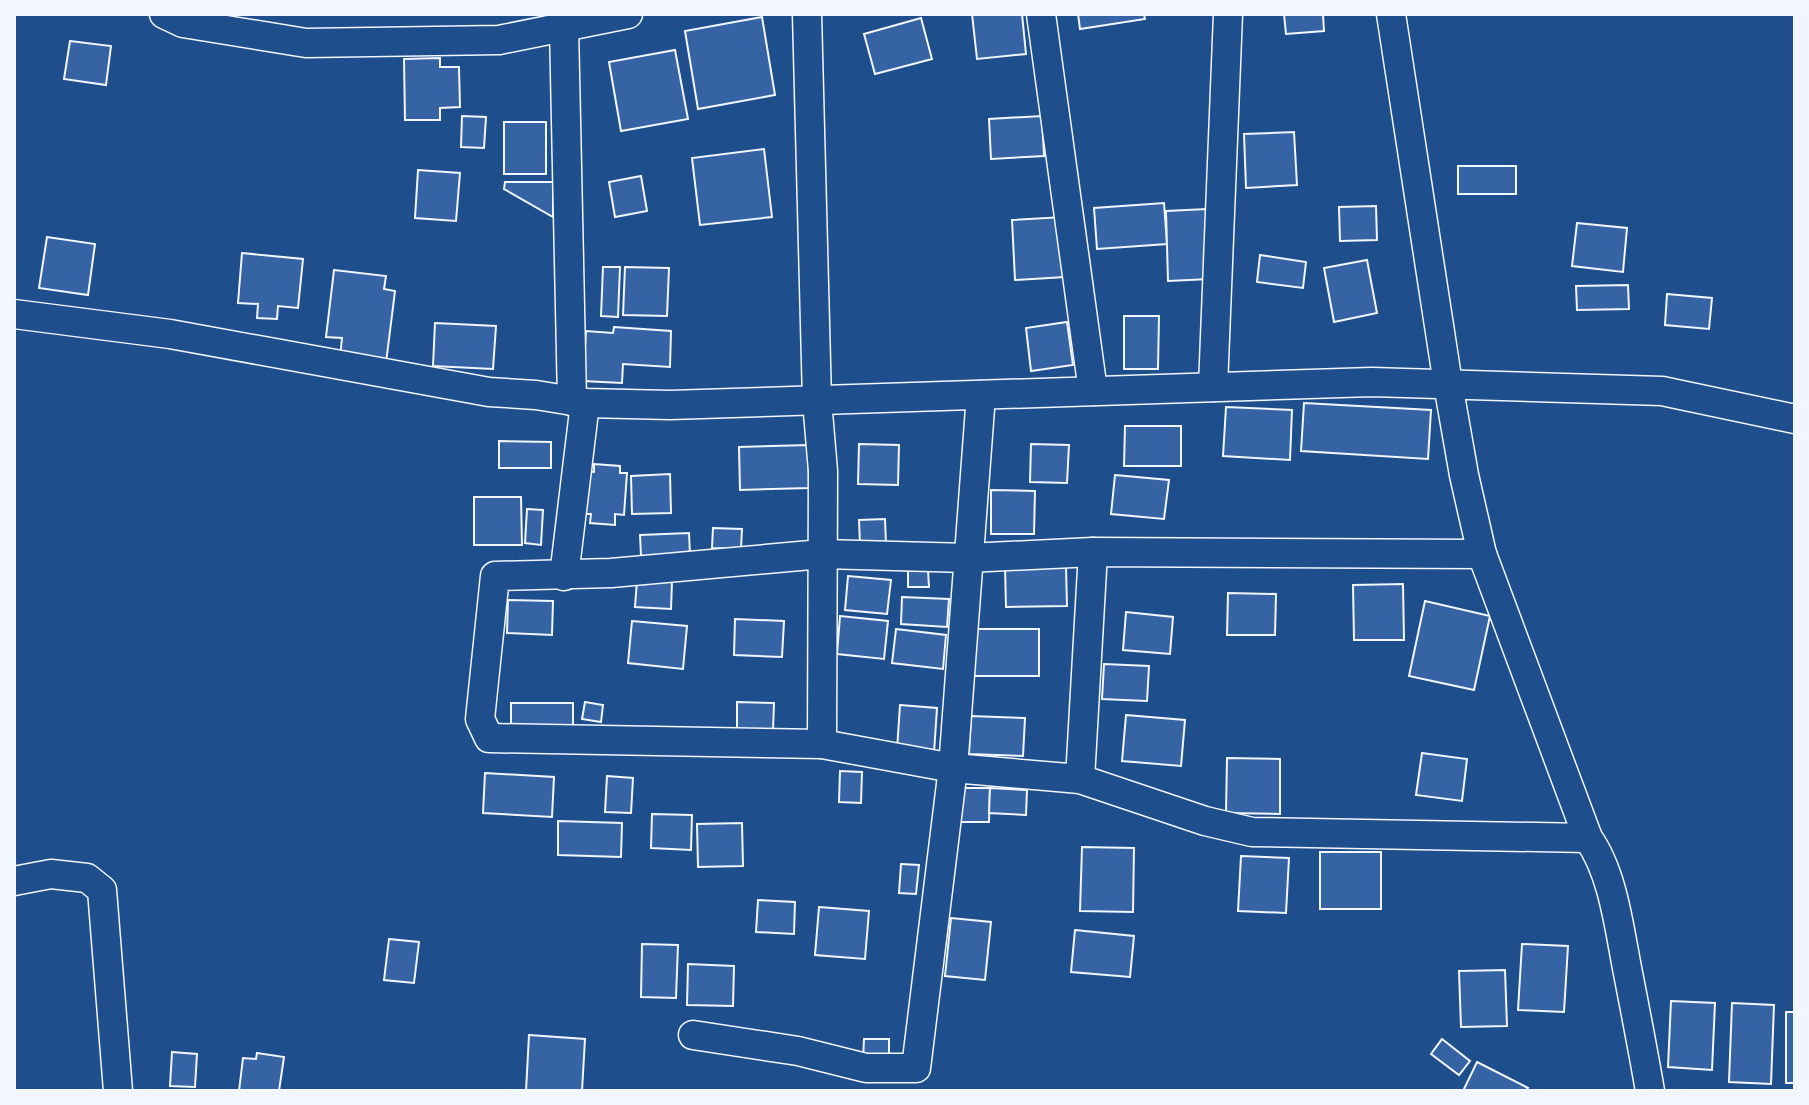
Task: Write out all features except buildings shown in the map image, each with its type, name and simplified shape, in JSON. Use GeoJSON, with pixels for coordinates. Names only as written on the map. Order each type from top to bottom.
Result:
{"type":"FeatureCollection","features":[{"type":"Feature","properties":{"kind":"street"},"geometry":{"type":"LineString","coordinates":[[164,14],[183,23],[306,43],[499,40],[628,14]]}},
{"type":"Feature","properties":{"kind":"street"},"geometry":{"type":"LineString","coordinates":[[807,14],[817,401],[823,471],[822,744]]}},
{"type":"Feature","properties":{"kind":"street"},"geometry":{"type":"LineString","coordinates":[[1041,14],[1093,391]]}},
{"type":"Feature","properties":{"kind":"street"},"geometry":{"type":"LineString","coordinates":[[1213,387],[1228,14]]}},
{"type":"Feature","properties":{"kind":"street"},"geometry":{"type":"LineString","coordinates":[[1391,14],[1448,384],[1482,554],[1588,838],[1599,853],[1610,888],[1650,1091]]}},
{"type":"Feature","properties":{"kind":"street"},"geometry":{"type":"LineString","coordinates":[[564,27],[579,402],[564,576]]}},
{"type":"Feature","properties":{"kind":"street"},"geometry":{"type":"LineString","coordinates":[[14,314],[170,334],[489,392],[579,402],[670,405],[1372,382],[1662,391],[1795,419]]}},
{"type":"Feature","properties":{"kind":"street"},"geometry":{"type":"LineString","coordinates":[[693,1035],[798,1051],[866,1068],[916,1068],[953,768],[981,395]]}},
{"type":"Feature","properties":{"kind":"street"},"geometry":{"type":"LineString","coordinates":[[1482,554],[1093,552],[968,558],[822,554],[564,576],[495,576],[480,719],[489,738],[822,744],[953,768],[1080,779],[1205,821],[1252,832],[1588,838]]}},
{"type":"Feature","properties":{"kind":"street"},"geometry":{"type":"LineString","coordinates":[[1080,779],[1093,552]]}},
{"type":"Feature","properties":{"kind":"street"},"geometry":{"type":"LineString","coordinates":[[14,881],[51,874],[87,878],[102,890],[118,1091]]}}]}
